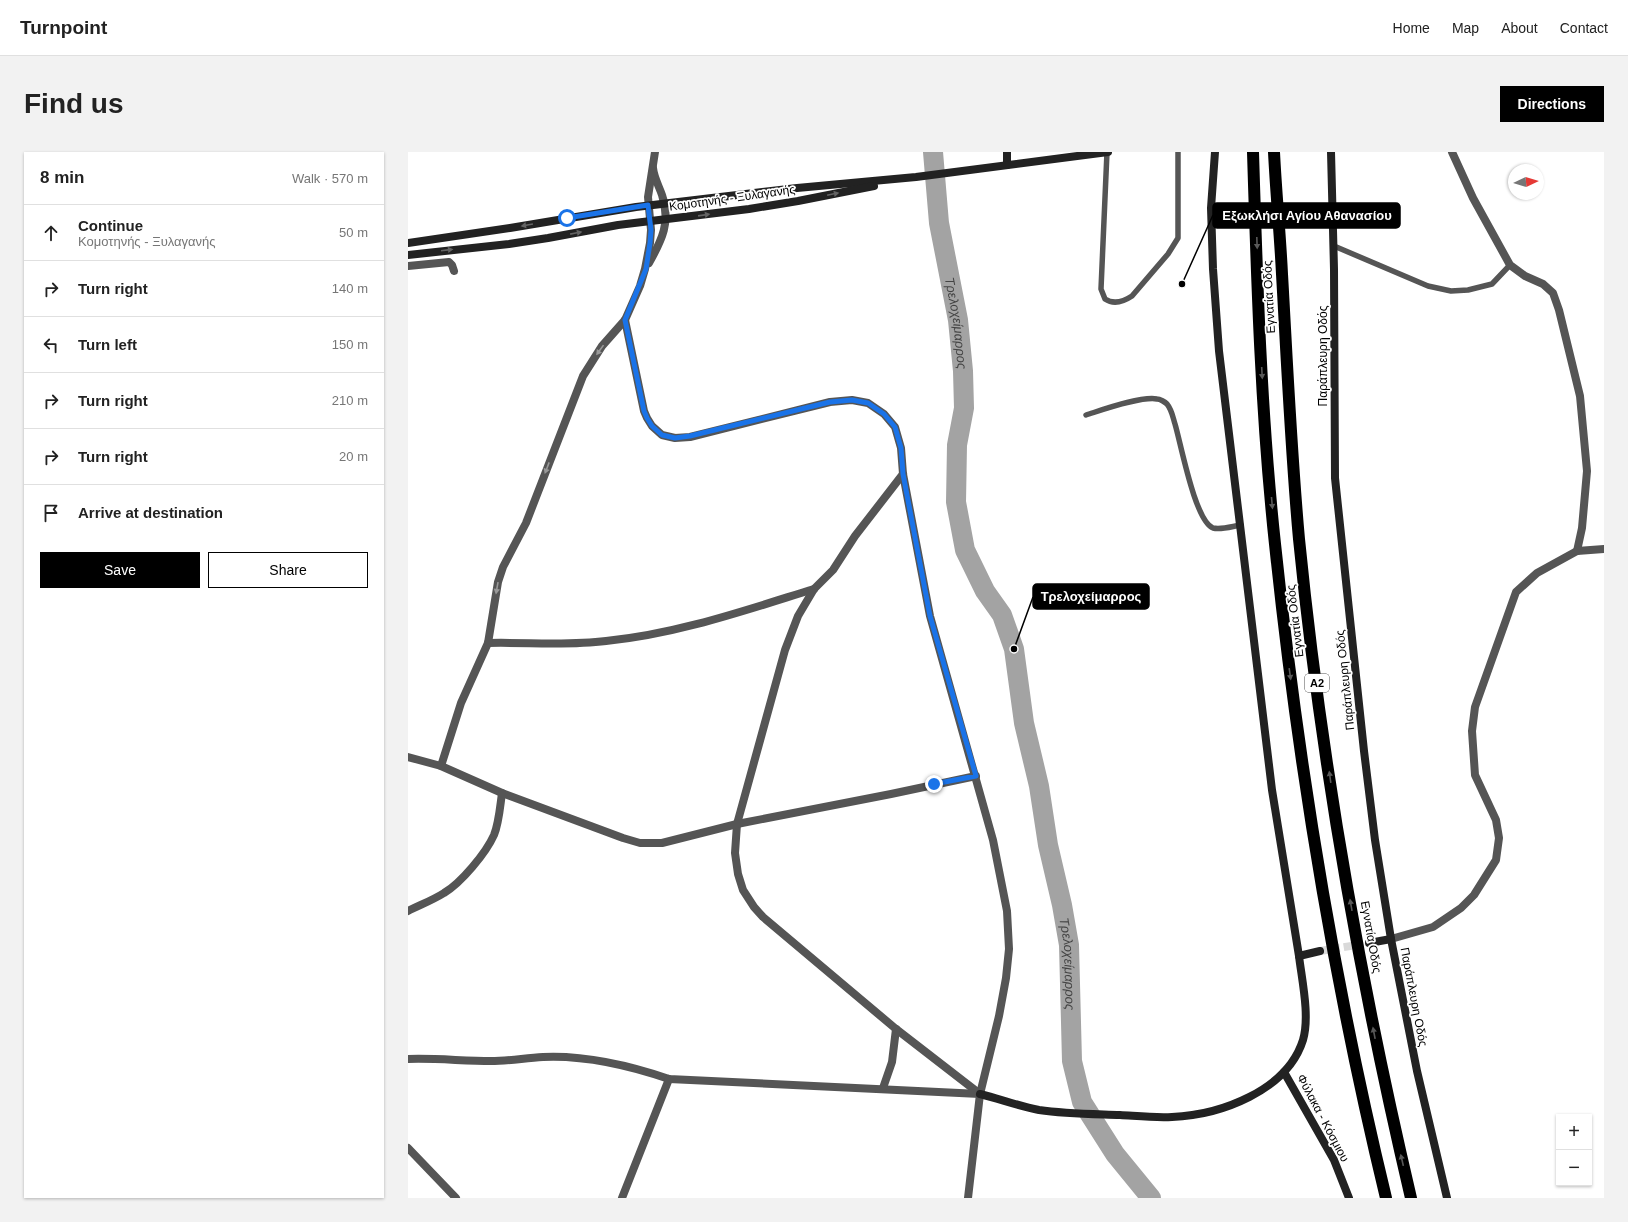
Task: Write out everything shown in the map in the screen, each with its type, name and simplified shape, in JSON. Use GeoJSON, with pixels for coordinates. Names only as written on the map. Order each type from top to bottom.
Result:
{"type":"FeatureCollection","features":[{"type":"Feature","properties":{"kind":"highway","name":"Εγνατία Οδός"},"geometry":{"type":"LineString","coordinates":[[1274,156],[1282,272],[1289,416],[1300,540],[1315,669],[1333,800],[1355,933],[1375,1039],[1411,1198]]}},
{"type":"Feature","properties":{"kind":"highway","name":"Εγνατία Οδός"},"geometry":{"type":"LineString","coordinates":[[1253,157],[1264,417],[1275,542],[1290,672],[1309,806],[1331,937],[1351,1043],[1386,1198]]}},
{"type":"Feature","properties":{"kind":"street"},"geometry":{"type":"LineString","coordinates":[[646,269],[650,243],[648,187],[655,152]]}},
{"type":"Feature","properties":{"kind":"street"},"geometry":{"type":"LineString","coordinates":[[1007,152],[1007,165]]}},
{"type":"Feature","properties":{"kind":"street","name":"Κομοτηνής - Ξυλαγανής"},"geometry":{"type":"LineString","coordinates":[[408,243],[648,205],[797,188],[916,177],[1108,152]]}},
{"type":"Feature","properties":{"kind":"street"},"geometry":{"type":"LineString","coordinates":[[408,1059],[492,1061],[544,1057],[576,1058],[602,1061],[636,1068],[669,1079],[883,1088],[980,1094],[1038,1110],[1091,1114],[1171,1117],[1201,1114],[1228,1107],[1264,1089],[1284,1072],[1298,1053],[1303,1040],[1306,1025],[1299,956],[1272,790],[1219,351],[1213,269],[1211,208],[1215,152]]}},
{"type":"Feature","properties":{"kind":"street","name":"Παράπλευρη Οδός"},"geometry":{"type":"LineString","coordinates":[[1331,152],[1334,246],[1335,478],[1369,794],[1391,940],[1416,1071],[1447,1198]]}},
{"type":"Feature","properties":{"kind":"street"},"geometry":{"type":"LineString","coordinates":[[1452,152],[1473,198],[1510,265],[1525,276],[1543,284],[1552,293],[1580,396],[1587,471],[1582,528],[1577,552]]}},
{"type":"Feature","properties":{"kind":"street"},"geometry":{"type":"LineString","coordinates":[[441,766],[461,703],[488,643],[500,574],[526,523],[583,376],[602,346],[625,320],[646,269],[662,238],[666,219],[664,203],[654,173],[653,164]]}},
{"type":"Feature","properties":{"kind":"street","name":"Κομοτηνής - Ξυλαγανής"},"geometry":{"type":"LineString","coordinates":[[408,255],[510,244],[618,225],[699,216],[798,201],[916,177]]}},
{"type":"Feature","properties":{"kind":"street"},"geometry":{"type":"LineString","coordinates":[[408,266],[449,262],[454,271]]}},
{"type":"Feature","properties":{"kind":"street"},"geometry":{"type":"LineString","coordinates":[[625,320],[644,411],[652,426],[662,435],[675,438],[690,436],[830,402],[852,400],[868,403],[884,414],[895,427],[901,448],[903,474],[930,616],[993,840],[1007,911],[1009,949],[999,1016],[980,1094],[968,1198]]}},
{"type":"Feature","properties":{"kind":"street"},"geometry":{"type":"LineString","coordinates":[[903,474],[855,536],[833,570],[814,589],[798,616],[785,650],[737,824],[736,853],[738,874],[743,890],[754,907],[763,917],[896,1028],[980,1094]]}},
{"type":"Feature","properties":{"kind":"street"},"geometry":{"type":"LineString","coordinates":[[1369,943],[1391,940],[1433,927],[1461,908],[1474,895],[1496,860],[1499,838],[1496,820],[1475,775],[1472,731],[1475,707],[1516,592],[1537,573],[1577,552],[1604,549]]}},
{"type":"Feature","properties":{"kind":"street"},"geometry":{"type":"LineString","coordinates":[[488,643],[528,642],[559,644],[606,641],[658,633],[727,616],[814,589]]}},
{"type":"Feature","properties":{"kind":"street"},"geometry":{"type":"LineString","coordinates":[[408,758],[441,766],[502,793],[640,843],[662,843],[737,824],[976,776]]}},
{"type":"Feature","properties":{"kind":"street"},"geometry":{"type":"LineString","coordinates":[[408,911],[444,893],[459,881],[479,858],[494,835],[500,812],[502,793]]}},
{"type":"Feature","properties":{"kind":"street"},"geometry":{"type":"LineString","coordinates":[[1299,956],[1320,951]]}},
{"type":"Feature","properties":{"kind":"street"},"geometry":{"type":"LineString","coordinates":[[883,1088],[892,1062],[896,1028]]}},
{"type":"Feature","properties":{"kind":"street","name":"Φύλακα - Κόσμιου"},"geometry":{"type":"LineString","coordinates":[[1284,1072],[1334,1160],[1348,1198]]}},
{"type":"Feature","properties":{"kind":"street"},"geometry":{"type":"LineString","coordinates":[[622,1198],[669,1079]]}},
{"type":"Feature","properties":{"kind":"street"},"geometry":{"type":"LineString","coordinates":[[408,1148],[456,1198]]}},
{"type":"Feature","properties":{"kind":"lane"},"geometry":{"type":"LineString","coordinates":[[1108,152],[1101,290],[1105,299],[1117,303],[1132,296],[1171,250],[1178,238],[1178,152]]}},
{"type":"Feature","properties":{"kind":"lane"},"geometry":{"type":"LineString","coordinates":[[1334,246],[1428,286],[1451,291],[1468,290],[1492,284],[1510,265]]}},
{"type":"Feature","properties":{"kind":"lane"},"geometry":{"type":"LineString","coordinates":[[1086,415],[1109,407],[1143,400],[1156,399],[1167,404],[1171,409],[1194,492],[1206,522],[1213,528],[1240,525]]}},
{"type":"Feature","properties":{"kind":"waterway","name":"Τρελοχείμαρρος"},"geometry":{"type":"LineString","coordinates":[[933,152],[939,223],[958,320],[963,371],[964,408],[957,445],[956,502],[965,550],[985,591],[1002,615],[1014,649],[1024,723],[1039,786],[1048,845],[1062,905],[1069,945],[1072,1061],[1082,1102],[1115,1154],[1151,1198]]}},
{"type":"Feature","properties":{"kind":"tunnel"},"geometry":{"type":"LineString","coordinates":[[1320,951],[1369,943]]}},
{"type":"Feature","properties":{"kind":"place","name":"Εξωκλήσι Αγίου Αθανασίου"},"geometry":{"type":"Point","coordinates":[1182,284]}},
{"type":"Feature","properties":{"kind":"place","name":"Τρελοχείμαρρος"},"geometry":{"type":"Point","coordinates":[1014,649]}},
{"type":"Feature","properties":{"kind":"route"},"geometry":{"type":"LineString","coordinates":[[567,218],[648,205],[651,230],[646,269],[625,320],[644,411],[657,432],[667,437],[682,438],[830,402],[852,400],[868,403],[884,414],[895,427],[901,448],[903,474],[930,616],[976,776],[934,784]]}}]}
